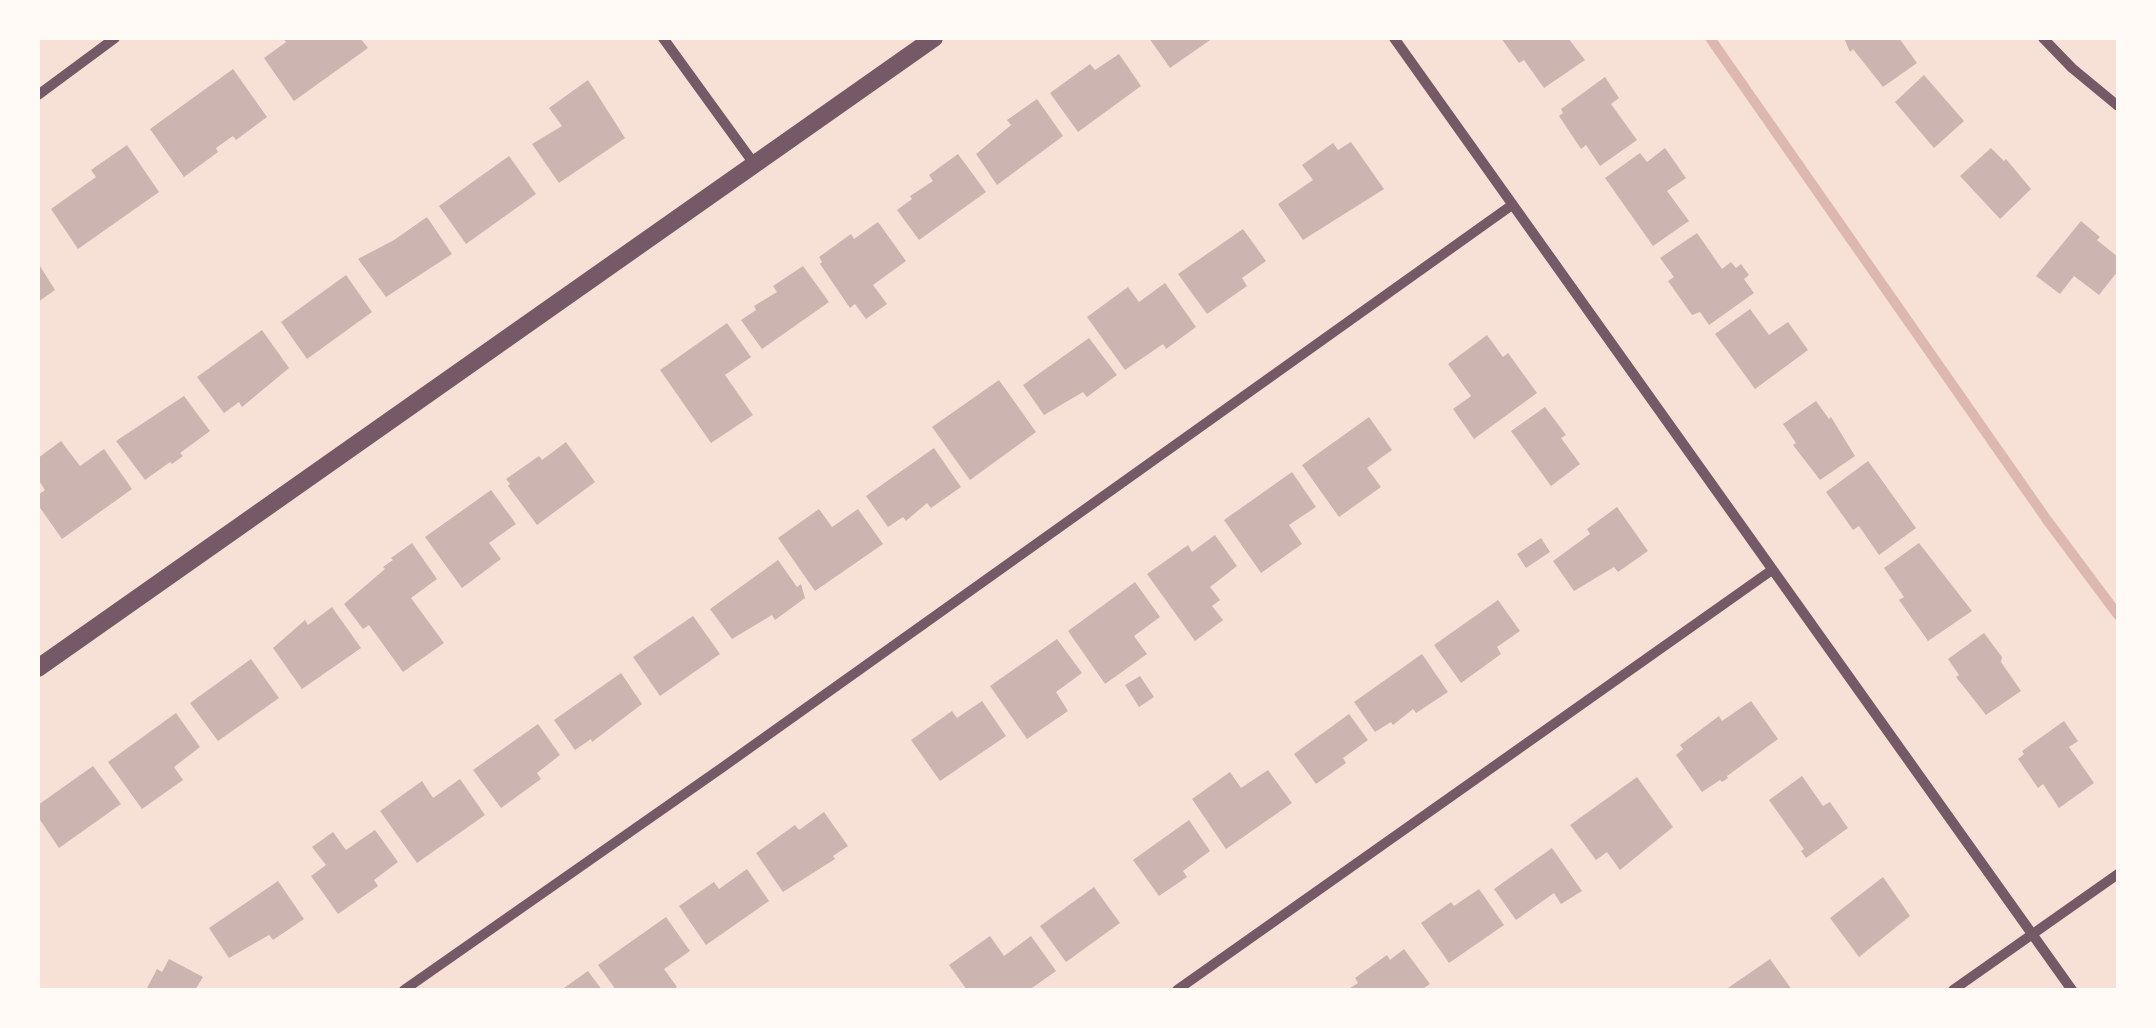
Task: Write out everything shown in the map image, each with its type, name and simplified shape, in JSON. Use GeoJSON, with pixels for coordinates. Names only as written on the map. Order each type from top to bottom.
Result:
{"type":"FeatureCollection","features":[{"type":"Feature","properties":{"kind":"street"},"geometry":{"type":"LineString","coordinates":[[38,95],[115,38]]}},
{"type":"Feature","properties":{"kind":"street"},"geometry":{"type":"LineString","coordinates":[[663,38],[755,165]]}},
{"type":"Feature","properties":{"kind":"street"},"geometry":{"type":"LineString","coordinates":[[38,668],[934,38]]}},
{"type":"Feature","properties":{"kind":"street"},"geometry":{"type":"LineString","coordinates":[[1394,38],[2072,990]]}},
{"type":"Feature","properties":{"kind":"street"},"geometry":{"type":"LineString","coordinates":[[2043,38],[2118,106]]}},
{"type":"Feature","properties":{"kind":"street"},"geometry":{"type":"LineString","coordinates":[[404,990],[1512,205]]}},
{"type":"Feature","properties":{"kind":"street"},"geometry":{"type":"LineString","coordinates":[[1177,990],[1772,570]]}},
{"type":"Feature","properties":{"kind":"street"},"geometry":{"type":"LineString","coordinates":[[1953,990],[2118,874]]}},
{"type":"Feature","properties":{"kind":"building"},"geometry":{"type":"Polygon","coordinates":[[[283,38],[360,38],[368,48],[294,101],[264,58],[286,42],[283,38]]]}},
{"type":"Feature","properties":{"kind":"building"},"geometry":{"type":"Polygon","coordinates":[[[1149,38],[1213,38],[1170,68],[1149,38]]]}},
{"type":"Feature","properties":{"kind":"building"},"geometry":{"type":"Polygon","coordinates":[[[1501,38],[1568,38],[1585,60],[1544,88],[1524,60],[1519,63],[1501,38]]]}},
{"type":"Feature","properties":{"kind":"building"},"geometry":{"type":"Polygon","coordinates":[[[1844,38],[1899,38],[1917,63],[1883,87],[1853,49],[1850,52],[1844,38]]]}},
{"type":"Feature","properties":{"kind":"building"},"geometry":{"type":"Polygon","coordinates":[[[1119,54],[1141,86],[1078,132],[1050,93],[1090,64],[1095,70],[1119,54]]]}},
{"type":"Feature","properties":{"kind":"building"},"geometry":{"type":"Polygon","coordinates":[[[233,69],[267,117],[236,140],[233,136],[216,148],[218,152],[184,177],[150,129],[233,69]]]}},
{"type":"Feature","properties":{"kind":"building"},"geometry":{"type":"Polygon","coordinates":[[[1924,75],[1964,121],[1934,148],[1895,102],[1924,75]]]}},
{"type":"Feature","properties":{"kind":"building"},"geometry":{"type":"Polygon","coordinates":[[[1605,77],[1619,98],[1611,104],[1637,140],[1600,166],[1586,145],[1581,149],[1559,116],[1563,113],[1561,109],[1605,77]]]}},
{"type":"Feature","properties":{"kind":"building"},"geometry":{"type":"Polygon","coordinates":[[[588,80],[625,138],[559,183],[532,144],[562,126],[549,108],[588,80]]]}},
{"type":"Feature","properties":{"kind":"building"},"geometry":{"type":"Polygon","coordinates":[[[1037,99],[1063,136],[997,185],[976,154],[1011,125],[1007,120],[1037,99]]]}},
{"type":"Feature","properties":{"kind":"building"},"geometry":{"type":"Polygon","coordinates":[[[1351,142],[1384,189],[1303,240],[1278,204],[1313,180],[1302,165],[1333,143],[1338,150],[1351,142]]]}},
{"type":"Feature","properties":{"kind":"building"},"geometry":{"type":"Polygon","coordinates":[[[127,145],[159,192],[78,249],[51,209],[96,177],[91,170],[127,145]]]}},
{"type":"Feature","properties":{"kind":"building"},"geometry":{"type":"Polygon","coordinates":[[[1665,148],[1686,178],[1667,191],[1689,221],[1653,246],[1605,178],[1640,153],[1647,162],[1665,148]]]}},
{"type":"Feature","properties":{"kind":"building"},"geometry":{"type":"Polygon","coordinates":[[[1991,148],[2006,159],[2031,189],[2000,219],[1960,176],[1991,148]]]}},
{"type":"Feature","properties":{"kind":"building"},"geometry":{"type":"Polygon","coordinates":[[[958,154],[986,192],[919,240],[897,210],[933,181],[929,175],[958,154]]]}},
{"type":"Feature","properties":{"kind":"building"},"geometry":{"type":"Polygon","coordinates":[[[509,156],[536,194],[466,244],[439,206],[509,156]]]}},
{"type":"Feature","properties":{"kind":"building"},"geometry":{"type":"Polygon","coordinates":[[[427,217],[452,254],[386,297],[358,259],[427,217]]]}},
{"type":"Feature","properties":{"kind":"building"},"geometry":{"type":"Polygon","coordinates":[[[2081,221],[2118,257],[2118,271],[2099,295],[2074,276],[2060,294],[2036,276],[2081,221]]]}},
{"type":"Feature","properties":{"kind":"building"},"geometry":{"type":"Polygon","coordinates":[[[878,222],[906,261],[873,285],[887,304],[866,319],[855,304],[850,308],[819,257],[851,234],[854,239],[878,222]]]}},
{"type":"Feature","properties":{"kind":"building"},"geometry":{"type":"Polygon","coordinates":[[[1243,229],[1266,261],[1242,278],[1247,286],[1207,314],[1178,274],[1243,229]]]}},
{"type":"Feature","properties":{"kind":"building"},"geometry":{"type":"Polygon","coordinates":[[[1697,233],[1722,269],[1731,262],[1736,268],[1741,264],[1749,275],[1744,279],[1754,293],[1709,325],[1700,312],[1692,315],[1668,281],[1674,277],[1660,258],[1697,233]]]}},
{"type":"Feature","properties":{"kind":"building"},"geometry":{"type":"Polygon","coordinates":[[[38,263],[55,290],[38,302],[38,263]]]}},
{"type":"Feature","properties":{"kind":"building"},"geometry":{"type":"Polygon","coordinates":[[[803,266],[829,302],[762,349],[741,320],[756,310],[754,306],[777,292],[773,286],[803,266]]]}},
{"type":"Feature","properties":{"kind":"building"},"geometry":{"type":"Polygon","coordinates":[[[346,275],[372,312],[307,359],[281,322],[346,275]]]}},
{"type":"Feature","properties":{"kind":"building"},"geometry":{"type":"Polygon","coordinates":[[[1165,283],[1196,327],[1166,349],[1163,344],[1125,370],[1087,317],[1128,287],[1139,302],[1165,283]]]}},
{"type":"Feature","properties":{"kind":"building"},"geometry":{"type":"Polygon","coordinates":[[[1750,309],[1769,335],[1788,322],[1808,350],[1755,389],[1715,334],[1750,309]]]}},
{"type":"Feature","properties":{"kind":"building"},"geometry":{"type":"Polygon","coordinates":[[[727,323],[751,357],[725,375],[753,415],[711,443],[660,370],[727,323]]]}},
{"type":"Feature","properties":{"kind":"building"},"geometry":{"type":"Polygon","coordinates":[[[262,330],[289,368],[242,407],[239,402],[224,413],[197,377],[262,330]]]}},
{"type":"Feature","properties":{"kind":"building"},"geometry":{"type":"Polygon","coordinates":[[[1487,335],[1503,357],[1508,353],[1537,393],[1474,439],[1453,409],[1471,396],[1448,364],[1487,335]]]}},
{"type":"Feature","properties":{"kind":"building"},"geometry":{"type":"Polygon","coordinates":[[[1089,338],[1117,375],[1087,397],[1083,392],[1044,415],[1023,385],[1089,338]]]}},
{"type":"Feature","properties":{"kind":"building"},"geometry":{"type":"Polygon","coordinates":[[[999,380],[1036,432],[970,480],[932,427],[999,380]]]}},
{"type":"Feature","properties":{"kind":"building"},"geometry":{"type":"Polygon","coordinates":[[[184,396],[210,431],[180,453],[183,456],[145,480],[116,441],[184,396]]]}},
{"type":"Feature","properties":{"kind":"building"},"geometry":{"type":"Polygon","coordinates":[[[1816,401],[1855,456],[1820,480],[1793,445],[1796,443],[1783,424],[1816,401]]]}},
{"type":"Feature","properties":{"kind":"building"},"geometry":{"type":"Polygon","coordinates":[[[1545,407],[1566,435],[1561,438],[1580,464],[1551,486],[1511,431],[1545,407]]]}},
{"type":"Feature","properties":{"kind":"building"},"geometry":{"type":"Polygon","coordinates":[[[1369,417],[1392,450],[1367,468],[1381,487],[1339,517],[1302,465],[1369,417]]]}},
{"type":"Feature","properties":{"kind":"building"},"geometry":{"type":"Polygon","coordinates":[[[61,441],[80,466],[104,449],[132,489],[62,539],[38,505],[38,495],[45,490],[38,479],[38,458],[61,441]]]}},
{"type":"Feature","properties":{"kind":"building"},"geometry":{"type":"Polygon","coordinates":[[[566,442],[595,482],[537,525],[506,479],[566,442]]]}},
{"type":"Feature","properties":{"kind":"building"},"geometry":{"type":"Polygon","coordinates":[[[934,448],[961,487],[931,508],[927,503],[906,521],[903,517],[888,527],[866,496],[934,448]]]}},
{"type":"Feature","properties":{"kind":"building"},"geometry":{"type":"Polygon","coordinates":[[[1868,461],[1916,528],[1879,555],[1859,526],[1853,530],[1826,492],[1868,461]]]}},
{"type":"Feature","properties":{"kind":"building"},"geometry":{"type":"Polygon","coordinates":[[[1292,472],[1316,507],[1289,525],[1302,544],[1261,573],[1224,520],[1292,472]]]}},
{"type":"Feature","properties":{"kind":"building"},"geometry":{"type":"Polygon","coordinates":[[[491,490],[516,524],[489,543],[501,559],[462,588],[425,537],[491,490]]]}},
{"type":"Feature","properties":{"kind":"building"},"geometry":{"type":"Polygon","coordinates":[[[1617,507],[1648,551],[1618,572],[1614,567],[1574,591],[1553,561],[1590,534],[1587,529],[1617,507]]]}},
{"type":"Feature","properties":{"kind":"building"},"geometry":{"type":"Polygon","coordinates":[[[819,509],[832,527],[858,509],[883,544],[815,591],[778,538],[819,509]]]}},
{"type":"Feature","properties":{"kind":"building"},"geometry":{"type":"Polygon","coordinates":[[[1215,535],[1237,566],[1210,587],[1220,600],[1212,606],[1223,620],[1195,641],[1147,574],[1188,545],[1192,552],[1215,535]]]}},
{"type":"Feature","properties":{"kind":"building"},"geometry":{"type":"Polygon","coordinates":[[[1541,538],[1550,552],[1526,568],[1517,554],[1541,538]]]}},
{"type":"Feature","properties":{"kind":"building"},"geometry":{"type":"Polygon","coordinates":[[[412,543],[437,579],[411,598],[444,643],[403,672],[369,625],[363,629],[344,604],[412,543]]]}},
{"type":"Feature","properties":{"kind":"building"},"geometry":{"type":"Polygon","coordinates":[[[1919,543],[1972,611],[1928,641],[1899,600],[1904,597],[1884,568],[1919,543]]]}},
{"type":"Feature","properties":{"kind":"building"},"geometry":{"type":"Polygon","coordinates":[[[778,560],[797,587],[801,584],[805,598],[775,620],[772,615],[732,639],[710,609],[778,560]]]}},
{"type":"Feature","properties":{"kind":"building"},"geometry":{"type":"Polygon","coordinates":[[[1135,582],[1160,617],[1134,636],[1147,654],[1105,684],[1068,631],[1135,582]]]}},
{"type":"Feature","properties":{"kind":"building"},"geometry":{"type":"Polygon","coordinates":[[[1498,600],[1520,631],[1497,647],[1501,654],[1461,683],[1434,645],[1498,600]]]}},
{"type":"Feature","properties":{"kind":"building"},"geometry":{"type":"Polygon","coordinates":[[[332,607],[361,648],[302,689],[273,648],[305,620],[308,625],[332,607]]]}},
{"type":"Feature","properties":{"kind":"building"},"geometry":{"type":"Polygon","coordinates":[[[693,616],[720,654],[660,696],[633,657],[693,616]]]}},
{"type":"Feature","properties":{"kind":"building"},"geometry":{"type":"Polygon","coordinates":[[[1984,633],[2021,691],[1986,715],[1956,677],[1959,675],[1948,659],[1984,633]]]}},
{"type":"Feature","properties":{"kind":"building"},"geometry":{"type":"Polygon","coordinates":[[[1057,639],[1082,673],[1056,692],[1068,711],[1027,739],[990,686],[1057,639]]]}},
{"type":"Feature","properties":{"kind":"building"},"geometry":{"type":"Polygon","coordinates":[[[1422,654],[1448,692],[1416,713],[1413,709],[1393,725],[1391,722],[1375,732],[1354,702],[1422,654]]]}},
{"type":"Feature","properties":{"kind":"building"},"geometry":{"type":"Polygon","coordinates":[[[251,659],[279,698],[218,741],[190,703],[251,659]]]}},
{"type":"Feature","properties":{"kind":"building"},"geometry":{"type":"Polygon","coordinates":[[[621,673],[642,704],[592,742],[591,739],[575,750],[554,720],[621,673]]]}},
{"type":"Feature","properties":{"kind":"building"},"geometry":{"type":"Polygon","coordinates":[[[1140,676],[1154,697],[1139,707],[1125,685],[1140,676]]]}},
{"type":"Feature","properties":{"kind":"building"},"geometry":{"type":"Polygon","coordinates":[[[982,701],[1006,736],[940,781],[911,740],[952,711],[957,718],[982,701]]]}},
{"type":"Feature","properties":{"kind":"building"},"geometry":{"type":"Polygon","coordinates":[[[1751,701],[1778,739],[1728,778],[1702,792],[1676,755],[1683,749],[1680,745],[1719,716],[1722,721],[1751,701]]]}},
{"type":"Feature","properties":{"kind":"building"},"geometry":{"type":"Polygon","coordinates":[[[176,713],[200,747],[174,767],[183,780],[142,809],[108,762],[176,713]]]}},
{"type":"Feature","properties":{"kind":"building"},"geometry":{"type":"Polygon","coordinates":[[[1349,714],[1368,740],[1343,758],[1346,763],[1316,784],[1294,754],[1349,714]]]}},
{"type":"Feature","properties":{"kind":"building"},"geometry":{"type":"Polygon","coordinates":[[[2064,721],[2078,741],[2069,747],[2094,783],[2059,808],[2043,784],[2038,788],[2018,759],[2024,754],[2022,751],[2064,721]]]}},
{"type":"Feature","properties":{"kind":"building"},"geometry":{"type":"Polygon","coordinates":[[[538,724],[560,755],[537,773],[541,779],[501,808],[473,770],[538,724]]]}},
{"type":"Feature","properties":{"kind":"building"},"geometry":{"type":"Polygon","coordinates":[[[93,766],[121,804],[59,848],[38,817],[38,805],[93,766]]]}},
{"type":"Feature","properties":{"kind":"building"},"geometry":{"type":"Polygon","coordinates":[[[1268,770],[1292,803],[1226,849],[1192,799],[1230,772],[1241,788],[1268,770]]]}},
{"type":"Feature","properties":{"kind":"building"},"geometry":{"type":"Polygon","coordinates":[[[1802,776],[1823,806],[1830,802],[1848,828],[1806,858],[1801,851],[1804,849],[1769,800],[1802,776]]]}},
{"type":"Feature","properties":{"kind":"building"},"geometry":{"type":"Polygon","coordinates":[[[1637,777],[1673,827],[1620,870],[1607,852],[1596,860],[1570,825],[1637,777]]]}},
{"type":"Feature","properties":{"kind":"building"},"geometry":{"type":"Polygon","coordinates":[[[460,779],[485,815],[417,863],[380,811],[422,781],[433,798],[460,779]]]}},
{"type":"Feature","properties":{"kind":"building"},"geometry":{"type":"Polygon","coordinates":[[[824,812],[848,846],[833,856],[835,859],[783,892],[756,853],[795,825],[799,830],[824,812]]]}},
{"type":"Feature","properties":{"kind":"building"},"geometry":{"type":"Polygon","coordinates":[[[1189,820],[1210,851],[1183,871],[1187,877],[1159,896],[1133,860],[1189,820]]]}},
{"type":"Feature","properties":{"kind":"building"},"geometry":{"type":"Polygon","coordinates":[[[375,830],[398,862],[374,880],[378,886],[338,914],[311,876],[326,865],[312,847],[333,832],[346,850],[375,830]]]}},
{"type":"Feature","properties":{"kind":"building"},"geometry":{"type":"Polygon","coordinates":[[[1552,848],[1582,891],[1561,904],[1554,893],[1516,920],[1494,889],[1552,848]]]}},
{"type":"Feature","properties":{"kind":"building"},"geometry":{"type":"Polygon","coordinates":[[[747,869],[769,901],[706,945],[679,906],[714,882],[719,889],[747,869]]]}},
{"type":"Feature","properties":{"kind":"building"},"geometry":{"type":"Polygon","coordinates":[[[1883,877],[1910,916],[1859,957],[1830,918],[1883,877]]]}},
{"type":"Feature","properties":{"kind":"building"},"geometry":{"type":"Polygon","coordinates":[[[278,881],[304,919],[273,940],[269,935],[229,958],[209,928],[278,881]]]}},
{"type":"Feature","properties":{"kind":"building"},"geometry":{"type":"Polygon","coordinates":[[[1094,887],[1120,923],[1066,962],[1040,926],[1094,887]]]}},
{"type":"Feature","properties":{"kind":"building"},"geometry":{"type":"Polygon","coordinates":[[[1479,889],[1504,925],[1449,963],[1421,923],[1479,889]]]}},
{"type":"Feature","properties":{"kind":"building"},"geometry":{"type":"Polygon","coordinates":[[[666,917],[690,951],[664,969],[677,987],[616,990],[598,965],[666,917]]]}},
{"type":"Feature","properties":{"kind":"building"},"geometry":{"type":"Polygon","coordinates":[[[990,936],[1004,956],[1031,936],[1056,971],[1029,990],[967,990],[949,965],[990,936]]]}},
{"type":"Feature","properties":{"kind":"building"},"geometry":{"type":"Polygon","coordinates":[[[1404,949],[1430,984],[1421,990],[1347,990],[1358,983],[1355,978],[1387,955],[1390,960],[1404,949]]]}},
{"type":"Feature","properties":{"kind":"building"},"geometry":{"type":"Polygon","coordinates":[[[169,959],[203,977],[195,990],[146,990],[157,969],[162,972],[169,959]]]}},
{"type":"Feature","properties":{"kind":"building"},"geometry":{"type":"Polygon","coordinates":[[[1770,959],[1792,990],[1725,990],[1770,959]]]}},
{"type":"Feature","properties":{"kind":"building"},"geometry":{"type":"Polygon","coordinates":[[[588,971],[602,990],[561,990],[588,971]]]}},
{"type":"Feature","properties":{"kind":"waterway"},"geometry":{"type":"LineString","coordinates":[[1710,38],[2047,520],[2118,615]]}}]}
